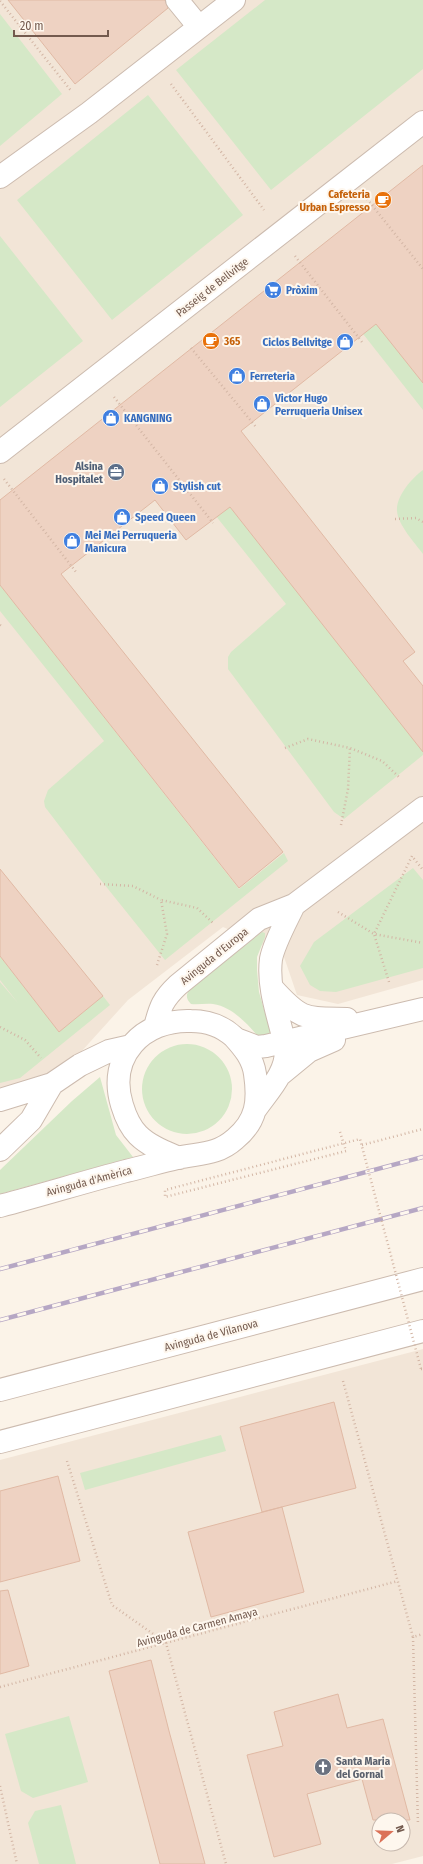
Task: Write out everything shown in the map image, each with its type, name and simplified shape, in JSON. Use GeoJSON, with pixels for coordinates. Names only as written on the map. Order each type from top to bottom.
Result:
{"type":"FeatureCollection","features":[{"type":"Feature","properties":{"kind":"street"},"geometry":{"type":"LineString","coordinates":[[177,0],[199,27]]}},
{"type":"Feature","properties":{"kind":"street"},"geometry":{"type":"LineString","coordinates":[[0,177],[89,113],[234,0]]}},
{"type":"Feature","properties":{"kind":"street","name":"Passeig de Bellvitge"},"geometry":{"type":"LineString","coordinates":[[0,452],[423,122]]}},
{"type":"Feature","properties":{"kind":"street","name":"Avinguda d'Europa"},"geometry":{"type":"LineString","coordinates":[[155,1027],[160,1008],[166,997],[178,985],[259,919],[294,905],[423,808]]}},
{"type":"Feature","properties":{"kind":"street","name":"Avinguda d'Europa"},"geometry":{"type":"LineString","coordinates":[[256,1110],[281,1074],[286,1058],[285,1042],[272,988],[271,957],[294,905]]}},
{"type":"Feature","properties":{"kind":"street","name":"Avinguda d'Amèrica"},"geometry":{"type":"LineString","coordinates":[[272,988],[293,1009],[301,1015],[311,1018],[379,1020]]}},
{"type":"Feature","properties":{"kind":"street","name":"Avinguda d'Amèrica"},"geometry":{"type":"LineString","coordinates":[[236,1040],[257,1047],[285,1042],[423,1009]]}},
{"type":"Feature","properties":{"kind":"street","name":"Avinguda d'Amèrica"},"geometry":{"type":"LineString","coordinates":[[0,1206],[178,1158],[204,1155],[226,1146],[245,1131],[256,1110],[257,1088],[254,1070],[246,1050],[230,1033],[216,1025],[198,1021],[180,1020],[155,1027],[141,1036],[131,1046],[119,1069],[118,1092],[125,1115],[138,1135],[157,1148],[178,1158]]}},
{"type":"Feature","properties":{"kind":"street","name":"Avinguda d'Amèrica"},"geometry":{"type":"LineString","coordinates":[[281,1074],[309,1051],[379,1020]]}},
{"type":"Feature","properties":{"kind":"street","name":"Avinguda d'Amèrica"},"geometry":{"type":"LineString","coordinates":[[0,1100],[52,1084],[80,1065],[109,1051],[131,1046]]}},
{"type":"Feature","properties":{"kind":"street","name":"Avinguda d'Amèrica"},"geometry":{"type":"LineString","coordinates":[[0,1150],[31,1120],[52,1084]]}},
{"type":"Feature","properties":{"kind":"street","name":"Avinguda de Vilanova"},"geometry":{"type":"LineString","coordinates":[[0,1390],[423,1279]]}},
{"type":"Feature","properties":{"kind":"street"},"geometry":{"type":"LineString","coordinates":[[0,1442],[423,1331]]}},
{"type":"Feature","properties":{"kind":"path"},"geometry":{"type":"LineString","coordinates":[[0,1],[89,113]]}},
{"type":"Feature","properties":{"kind":"path"},"geometry":{"type":"LineString","coordinates":[[155,62],[281,234],[298,262],[362,342]]}},
{"type":"Feature","properties":{"kind":"path"},"geometry":{"type":"LineString","coordinates":[[352,178],[423,269]]}},
{"type":"Feature","properties":{"kind":"path"},"geometry":{"type":"LineString","coordinates":[[192,348],[256,427]]}},
{"type":"Feature","properties":{"kind":"path"},"geometry":{"type":"LineString","coordinates":[[98,376],[213,523]]}},
{"type":"Feature","properties":{"kind":"path"},"geometry":{"type":"LineString","coordinates":[[0,474],[76,572]]}},
{"type":"Feature","properties":{"kind":"path"},"geometry":{"type":"LineString","coordinates":[[394,519],[416,518],[423,522]]}},
{"type":"Feature","properties":{"kind":"path"},"geometry":{"type":"LineString","coordinates":[[284,748],[308,739],[350,748],[382,761],[400,778]]}},
{"type":"Feature","properties":{"kind":"path"},"geometry":{"type":"LineString","coordinates":[[341,825],[348,789],[350,748]]}},
{"type":"Feature","properties":{"kind":"path"},"geometry":{"type":"LineString","coordinates":[[390,982],[374,934],[412,856],[423,870]]}},
{"type":"Feature","properties":{"kind":"path"},"geometry":{"type":"LineString","coordinates":[[100,884],[133,886],[162,900],[197,908],[216,926]]}},
{"type":"Feature","properties":{"kind":"path"},"geometry":{"type":"LineString","coordinates":[[156,969],[167,934],[162,900]]}},
{"type":"Feature","properties":{"kind":"path"},"geometry":{"type":"LineString","coordinates":[[338,912],[374,934],[423,943]]}},
{"type":"Feature","properties":{"kind":"path"},"geometry":{"type":"LineString","coordinates":[[0,1027],[25,1040],[45,1063]]}},
{"type":"Feature","properties":{"kind":"path"},"geometry":{"type":"LineString","coordinates":[[362,1145],[423,1129]]}},
{"type":"Feature","properties":{"kind":"path"},"geometry":{"type":"LineString","coordinates":[[340,1132],[346,1151],[165,1197],[165,1190],[202,1180],[360,1139],[418,1360],[422,1369],[423,1368]]}},
{"type":"Feature","properties":{"kind":"path"},"geometry":{"type":"LineString","coordinates":[[342,1382],[413,1637],[418,1825]]}},
{"type":"Feature","properties":{"kind":"path"},"geometry":{"type":"LineString","coordinates":[[68,1461],[112,1605],[166,1643],[226,1864]]}},
{"type":"Feature","properties":{"kind":"path","name":"Avinguda de Carmen Amaya"},"geometry":{"type":"LineString","coordinates":[[0,1687],[398,1581]]}},
{"type":"Feature","properties":{"kind":"path"},"geometry":{"type":"LineString","coordinates":[[413,1637],[423,1634]]}},
{"type":"Feature","properties":{"kind":"path"},"geometry":{"type":"LineString","coordinates":[[0,1786],[17,1864]]}},
{"type":"Feature","properties":{"kind":"shaded area"},"geometry":{"type":"Polygon","coordinates":[[[0,0],[423,0],[423,980],[338,1004],[297,995],[283,954],[223,927],[128,1000],[52,1084],[0,1100],[0,0]]]}},
{"type":"Feature","properties":{"kind":"shaded area"},"geometry":{"type":"Polygon","coordinates":[[[423,1349],[423,1856],[392,1864],[0,1864],[0,1460],[423,1349]]]}},
{"type":"Feature","properties":{"kind":"green space"},"geometry":{"type":"Polygon","coordinates":[[[265,0],[423,0],[423,69],[271,190],[176,70],[265,0]]]}},
{"type":"Feature","properties":{"kind":"green space"},"geometry":{"type":"Polygon","coordinates":[[[0,14],[62,94],[0,146],[0,14]]]}},
{"type":"Feature","properties":{"kind":"green space"},"geometry":{"type":"Polygon","coordinates":[[[148,95],[243,215],[112,320],[17,200],[148,95]]]}},
{"type":"Feature","properties":{"kind":"green space"},"geometry":{"type":"Polygon","coordinates":[[[0,236],[83,341],[0,407],[0,236]]]}},
{"type":"Feature","properties":{"kind":"green space"},"geometry":{"type":"Polygon","coordinates":[[[317,249],[423,383],[423,410],[304,259],[317,249]]]}},
{"type":"Feature","properties":{"kind":"green space"},"geometry":{"type":"Polygon","coordinates":[[[138,390],[419,746],[423,744],[423,755],[344,819],[334,812],[228,669],[228,657],[231,652],[286,604],[125,402],[138,390]]]}},
{"type":"Feature","properties":{"kind":"green space"},"geometry":{"type":"Polygon","coordinates":[[[423,470],[423,554],[400,522],[397,505],[406,488],[423,470]]]}},
{"type":"Feature","properties":{"kind":"green space"},"geometry":{"type":"Polygon","coordinates":[[[0,585],[239,889],[284,853],[288,861],[165,960],[45,807],[44,801],[48,790],[104,741],[0,611],[0,585]]]}},
{"type":"Feature","properties":{"kind":"green space"},"geometry":{"type":"Polygon","coordinates":[[[413,868],[423,880],[423,968],[336,992],[320,991],[310,985],[300,966],[314,942],[413,868]]]}},
{"type":"Feature","properties":{"kind":"green space"},"geometry":{"type":"Polygon","coordinates":[[[262,932],[265,933],[265,937],[257,957],[259,992],[272,1037],[263,1042],[235,1013],[213,1004],[191,1004],[187,998],[187,994],[195,985],[262,932]]]}},
{"type":"Feature","properties":{"kind":"green space"},"geometry":{"type":"Polygon","coordinates":[[[0,956],[59,1032],[103,996],[110,1005],[20,1078],[0,1083],[0,982],[18,1003],[0,980],[0,956]]]}},
{"type":"Feature","properties":{"kind":"green space"},"geometry":{"type":"Polygon","coordinates":[[[187,1044],[204,1048],[219,1057],[228,1072],[232,1089],[228,1106],[219,1121],[204,1130],[187,1134],[170,1130],[155,1121],[146,1106],[142,1089],[146,1072],[155,1057],[170,1048],[187,1044]]]}},
{"type":"Feature","properties":{"kind":"green space"},"geometry":{"type":"Polygon","coordinates":[[[100,1077],[116,1135],[133,1157],[0,1194],[0,1170],[72,1101],[100,1077]]]}},
{"type":"Feature","properties":{"kind":"green space"},"geometry":{"type":"Polygon","coordinates":[[[221,1435],[226,1451],[85,1490],[80,1473],[221,1435]]]}},
{"type":"Feature","properties":{"kind":"green space"},"geometry":{"type":"Polygon","coordinates":[[[69,1716],[88,1782],[33,1798],[21,1791],[5,1734],[69,1716]]]}},
{"type":"Feature","properties":{"kind":"green space"},"geometry":{"type":"Polygon","coordinates":[[[61,1805],[76,1864],[39,1864],[28,1823],[35,1811],[61,1805]]]}},
{"type":"Feature","properties":{"kind":"building"},"geometry":{"type":"Polygon","coordinates":[[[8,0],[165,0],[168,8],[75,84],[8,0]]]}},
{"type":"Feature","properties":{"kind":"building"},"geometry":{"type":"Polygon","coordinates":[[[423,165],[423,383],[376,324],[241,431],[415,652],[403,661],[423,686],[423,752],[230,507],[186,540],[155,500],[61,574],[283,852],[239,888],[0,585],[0,500],[423,165]]]}},
{"type":"Feature","properties":{"kind":"building"},"geometry":{"type":"Polygon","coordinates":[[[0,869],[103,996],[59,1032],[0,956],[0,869]]]}},
{"type":"Feature","properties":{"kind":"building"},"geometry":{"type":"Polygon","coordinates":[[[334,1402],[356,1488],[262,1512],[240,1427],[334,1402]]]}},
{"type":"Feature","properties":{"kind":"building"},"geometry":{"type":"Polygon","coordinates":[[[58,1476],[80,1561],[0,1582],[0,1491],[58,1476]]]}},
{"type":"Feature","properties":{"kind":"building"},"geometry":{"type":"Polygon","coordinates":[[[282,1507],[304,1592],[211,1617],[188,1532],[282,1507]]]}},
{"type":"Feature","properties":{"kind":"building"},"geometry":{"type":"Polygon","coordinates":[[[8,1590],[29,1666],[0,1674],[0,1591],[8,1590]]]}},
{"type":"Feature","properties":{"kind":"building"},"geometry":{"type":"Polygon","coordinates":[[[151,1660],[205,1864],[160,1864],[109,1671],[151,1660]]]}},
{"type":"Feature","properties":{"kind":"building","name":"Santa Maria del Gornal"},"geometry":{"type":"Polygon","coordinates":[[[338,1694],[347,1728],[383,1719],[408,1812],[371,1813],[362,1779],[307,1794],[321,1844],[274,1857],[247,1755],[283,1746],[274,1712],[338,1694]]]}},
{"type":"Feature","properties":{"kind":"railway"},"geometry":{"type":"LineString","coordinates":[[0,1269],[423,1157]]}},
{"type":"Feature","properties":{"kind":"railway"},"geometry":{"type":"LineString","coordinates":[[0,1320],[423,1208]]}},
{"type":"Feature","properties":{"kind":"place","name":"Cafeteria Urban Espresso"},"geometry":{"type":"Point","coordinates":[383,200]}},
{"type":"Feature","properties":{"kind":"place","name":"Pròxim"},"geometry":{"type":"Point","coordinates":[273,290]}},
{"type":"Feature","properties":{"kind":"place","name":"365"},"geometry":{"type":"Point","coordinates":[211,341]}},
{"type":"Feature","properties":{"kind":"place","name":"Ciclos Bellvitge"},"geometry":{"type":"Point","coordinates":[345,342]}},
{"type":"Feature","properties":{"kind":"place","name":"Ferreteria"},"geometry":{"type":"Point","coordinates":[237,376]}},
{"type":"Feature","properties":{"kind":"place","name":"Victor Hugo Perruqueria Unisex"},"geometry":{"type":"Point","coordinates":[262,404]}},
{"type":"Feature","properties":{"kind":"place","name":"KANGNING"},"geometry":{"type":"Point","coordinates":[111,418]}},
{"type":"Feature","properties":{"kind":"place","name":"Alsina Hospitalet"},"geometry":{"type":"Point","coordinates":[116,472]}},
{"type":"Feature","properties":{"kind":"place","name":"Stylish cut"},"geometry":{"type":"Point","coordinates":[160,486]}},
{"type":"Feature","properties":{"kind":"place","name":"Speed Queen"},"geometry":{"type":"Point","coordinates":[122,517]}},
{"type":"Feature","properties":{"kind":"place","name":"Mei Mei Perruqueria Manicura"},"geometry":{"type":"Point","coordinates":[72,541]}},
{"type":"Feature","properties":{"kind":"place","name":"Santa Maria del Gornal"},"geometry":{"type":"Point","coordinates":[323,1767]}}]}
